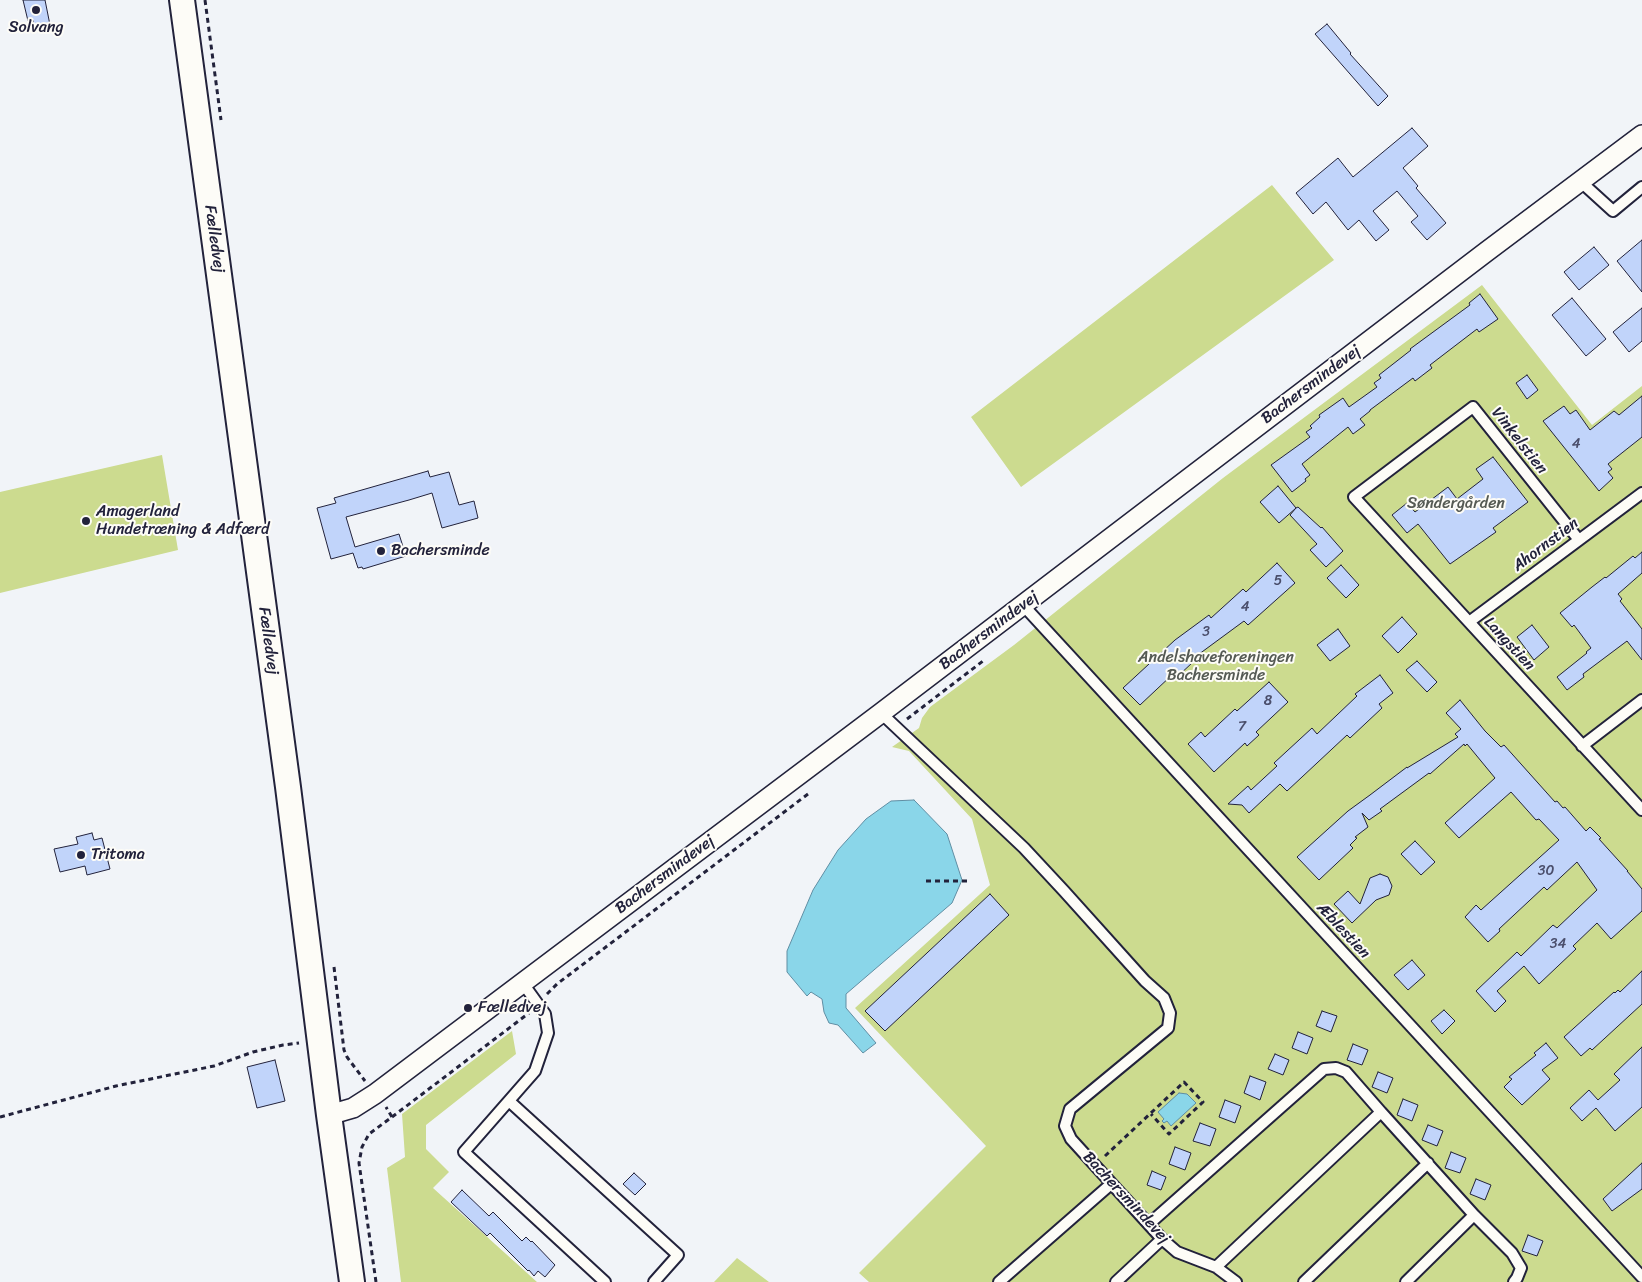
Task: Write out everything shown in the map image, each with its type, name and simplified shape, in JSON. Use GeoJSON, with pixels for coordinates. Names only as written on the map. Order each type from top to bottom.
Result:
{"type":"FeatureCollection","features":[{"type":"Feature","properties":{"kind":"street","name":"Fælledvej"},"geometry":{"type":"LineString","coordinates":[[182,0],[288,787],[319,1041],[352,1282]]}},
{"type":"Feature","properties":{"kind":"street","name":"Bachersmindevej"},"geometry":{"type":"LineString","coordinates":[[329,1115],[354,1108],[376,1094],[881,713],[1580,180],[1642,135]]}},
{"type":"Feature","properties":{"kind":"lane"},"geometry":{"type":"LineString","coordinates":[[1580,180],[1613,211],[1642,187]]}},
{"type":"Feature","properties":{"kind":"lane","name":"Vinkelstien"},"geometry":{"type":"LineString","coordinates":[[1354,497],[1473,407],[1579,540]]}},
{"type":"Feature","properties":{"kind":"lane","name":"Ahornstien"},"geometry":{"type":"LineString","coordinates":[[1469,622],[1642,493]]}},
{"type":"Feature","properties":{"kind":"lane","name":"Langstien"},"geometry":{"type":"LineString","coordinates":[[1354,497],[1642,810]]}},
{"type":"Feature","properties":{"kind":"lane","name":"Æblestien"},"geometry":{"type":"LineString","coordinates":[[1023,605],[1642,1277]]}},
{"type":"Feature","properties":{"kind":"lane"},"geometry":{"type":"LineString","coordinates":[[1582,746],[1642,700]]}},
{"type":"Feature","properties":{"kind":"lane","name":"Bachersmindevej"},"geometry":{"type":"LineString","coordinates":[[881,713],[1024,848],[1145,980],[1164,998],[1170,1013],[1168,1028],[1070,1109],[1065,1126],[1071,1139],[1162,1239],[1177,1252],[1216,1267],[1232,1281]]}},
{"type":"Feature","properties":{"kind":"lane"},"geometry":{"type":"LineString","coordinates":[[522,982],[545,1014],[548,1033],[535,1071],[464,1152],[605,1282]]}},
{"type":"Feature","properties":{"kind":"lane"},"geometry":{"type":"LineString","coordinates":[[1149,1224],[1324,1069],[1336,1068],[1346,1072],[1474,1216],[1518,1260],[1521,1268],[1514,1282]]}},
{"type":"Feature","properties":{"kind":"lane"},"geometry":{"type":"LineString","coordinates":[[509,1100],[678,1255],[654,1282]]}},
{"type":"Feature","properties":{"kind":"lane"},"geometry":{"type":"LineString","coordinates":[[1216,1267],[1381,1112]]}},
{"type":"Feature","properties":{"kind":"lane"},"geometry":{"type":"LineString","coordinates":[[1304,1282],[1428,1163]]}},
{"type":"Feature","properties":{"kind":"lane"},"geometry":{"type":"LineString","coordinates":[[999,1282],[1111,1184]]}},
{"type":"Feature","properties":{"kind":"lane"},"geometry":{"type":"LineString","coordinates":[[1406,1282],[1474,1216]]}},
{"type":"Feature","properties":{"kind":"lane"},"geometry":{"type":"LineString","coordinates":[[1116,1282],[1162,1239]]}},
{"type":"Feature","properties":{"kind":"path"},"geometry":{"type":"LineString","coordinates":[[205,0],[222,128]]}},
{"type":"Feature","properties":{"kind":"path"},"geometry":{"type":"LineString","coordinates":[[926,881],[970,881]]}},
{"type":"Feature","properties":{"kind":"path"},"geometry":{"type":"LineString","coordinates":[[333,962],[347,1057],[392,1117],[369,1134],[362,1146],[360,1163],[376,1282]]}},
{"type":"Feature","properties":{"kind":"path"},"geometry":{"type":"LineString","coordinates":[[0,1117],[116,1086],[214,1066],[253,1052],[283,1045],[319,1041]]}},
{"type":"Feature","properties":{"kind":"path"},"geometry":{"type":"LineString","coordinates":[[1096,1165],[1150,1114],[1184,1082],[1203,1102],[1169,1134],[1150,1114]]}},
{"type":"Feature","properties":{"kind":"green space"},"geometry":{"type":"Polygon","coordinates":[[[1272,185],[1334,260],[1021,487],[971,417],[1272,185]]]}},
{"type":"Feature","properties":{"kind":"green space"},"geometry":{"type":"Polygon","coordinates":[[[1482,285],[1592,425],[1642,386],[1642,1282],[869,1282],[859,1273],[986,1146],[855,1008],[990,885],[972,819],[909,751],[892,747],[919,728],[922,718],[930,707],[1014,645],[1223,478],[1482,285]]]}},
{"type":"Feature","properties":{"kind":"green space","name":"Amagerland Hundetræning & Adfærd"},"geometry":{"type":"Polygon","coordinates":[[[162,455],[178,550],[0,593],[0,492],[162,455]]]}},
{"type":"Feature","properties":{"kind":"green space"},"geometry":{"type":"Polygon","coordinates":[[[512,1031],[516,1054],[426,1125],[426,1149],[449,1172],[433,1188],[537,1282],[401,1282],[387,1168],[405,1157],[402,1114],[512,1031]]]}},
{"type":"Feature","properties":{"kind":"green space"},"geometry":{"type":"Polygon","coordinates":[[[737,1258],[769,1282],[714,1282],[737,1258]]]}},
{"type":"Feature","properties":{"kind":"water"},"geometry":{"type":"Polygon","coordinates":[[[914,800],[947,834],[962,880],[952,903],[846,994],[846,1008],[876,1043],[863,1053],[838,1025],[829,1023],[824,1012],[822,999],[811,992],[807,996],[787,972],[787,951],[813,890],[838,850],[866,819],[891,801],[914,800]]]}},
{"type":"Feature","properties":{"kind":"water"},"geometry":{"type":"Polygon","coordinates":[[[1179,1093],[1187,1094],[1196,1103],[1171,1126],[1167,1121],[1164,1123],[1162,1121],[1164,1119],[1158,1112],[1179,1093]]]}},
{"type":"Feature","properties":{"kind":"building","name":"Solvang"},"geometry":{"type":"Polygon","coordinates":[[[23,0],[45,0],[50,25],[34,29],[33,20],[28,21],[23,0]]]}},
{"type":"Feature","properties":{"kind":"building"},"geometry":{"type":"Polygon","coordinates":[[[1327,24],[1350,54],[1388,96],[1378,106],[1315,34],[1327,24]]]}},
{"type":"Feature","properties":{"kind":"building"},"geometry":{"type":"Polygon","coordinates":[[[1412,128],[1428,146],[1403,168],[1418,186],[1416,188],[1446,223],[1427,240],[1411,222],[1418,216],[1397,191],[1373,211],[1389,230],[1376,241],[1359,220],[1348,230],[1326,202],[1313,214],[1296,193],[1338,158],[1353,177],[1412,128]]]}},
{"type":"Feature","properties":{"kind":"building"},"geometry":{"type":"Polygon","coordinates":[[[1642,240],[1642,292],[1617,261],[1642,240]]]}},
{"type":"Feature","properties":{"kind":"building"},"geometry":{"type":"Polygon","coordinates":[[[1594,247],[1609,265],[1579,290],[1564,272],[1594,247]]]}},
{"type":"Feature","properties":{"kind":"building"},"geometry":{"type":"Polygon","coordinates":[[[1480,294],[1498,319],[1479,332],[1477,329],[1430,365],[1432,368],[1415,381],[1413,378],[1370,410],[1360,419],[1365,425],[1353,434],[1348,427],[1302,464],[1310,475],[1305,479],[1306,481],[1292,492],[1271,465],[1310,437],[1306,432],[1312,428],[1310,426],[1320,417],[1319,415],[1343,398],[1349,407],[1377,387],[1374,383],[1381,378],[1379,375],[1410,349],[1470,305],[1469,303],[1480,294]]]}},
{"type":"Feature","properties":{"kind":"building"},"geometry":{"type":"Polygon","coordinates":[[[1572,298],[1606,339],[1586,356],[1552,315],[1572,298]]]}},
{"type":"Feature","properties":{"kind":"building"},"geometry":{"type":"Polygon","coordinates":[[[1642,308],[1642,341],[1629,352],[1613,332],[1642,308]]]}},
{"type":"Feature","properties":{"kind":"building"},"geometry":{"type":"Polygon","coordinates":[[[1527,375],[1538,390],[1527,399],[1516,383],[1527,375]]]}},
{"type":"Feature","properties":{"kind":"building"},"geometry":{"type":"Polygon","coordinates":[[[1642,396],[1642,437],[1608,464],[1612,469],[1608,472],[1613,478],[1599,491],[1543,421],[1564,406],[1570,414],[1576,410],[1590,430],[1614,411],[1619,415],[1642,396]]]}},
{"type":"Feature","properties":{"kind":"building"},"geometry":{"type":"Polygon","coordinates":[[[1493,457],[1528,502],[1493,528],[1496,532],[1450,564],[1418,524],[1407,533],[1392,515],[1407,503],[1415,512],[1448,487],[1457,499],[1483,479],[1476,469],[1493,457]]]}},
{"type":"Feature","properties":{"kind":"building"},"geometry":{"type":"Polygon","coordinates":[[[428,471],[430,477],[449,472],[459,505],[474,501],[478,518],[442,528],[432,493],[346,517],[355,547],[399,534],[406,556],[363,569],[362,567],[358,568],[353,553],[331,559],[317,508],[336,503],[334,498],[428,471]]]}},
{"type":"Feature","properties":{"kind":"building"},"geometry":{"type":"Polygon","coordinates":[[[1278,486],[1296,508],[1279,523],[1260,502],[1278,486]]]}},
{"type":"Feature","properties":{"kind":"building"},"geometry":{"type":"Polygon","coordinates":[[[1298,507],[1322,527],[1343,551],[1326,567],[1310,550],[1317,544],[1290,515],[1298,507]]]}},
{"type":"Feature","properties":{"kind":"building"},"geometry":{"type":"Polygon","coordinates":[[[1642,552],[1642,573],[1618,594],[1622,599],[1620,601],[1642,629],[1642,660],[1627,641],[1583,674],[1584,677],[1567,690],[1557,677],[1591,648],[1574,625],[1572,627],[1560,613],[1633,556],[1635,558],[1642,552]]]}},
{"type":"Feature","properties":{"kind":"building"},"geometry":{"type":"Polygon","coordinates":[[[1277,563],[1295,583],[1248,625],[1244,621],[1191,660],[1193,662],[1177,677],[1173,674],[1140,705],[1123,688],[1175,640],[1209,615],[1211,618],[1243,589],[1246,592],[1277,563]]]}},
{"type":"Feature","properties":{"kind":"building"},"geometry":{"type":"Polygon","coordinates":[[[1341,565],[1359,585],[1346,598],[1327,578],[1341,565]]]}},
{"type":"Feature","properties":{"kind":"building"},"geometry":{"type":"Polygon","coordinates":[[[1402,617],[1417,634],[1398,653],[1382,636],[1402,617]]]}},
{"type":"Feature","properties":{"kind":"building"},"geometry":{"type":"Polygon","coordinates":[[[1532,625],[1549,647],[1534,660],[1517,637],[1532,625]]]}},
{"type":"Feature","properties":{"kind":"building"},"geometry":{"type":"Polygon","coordinates":[[[1338,629],[1350,646],[1330,661],[1317,645],[1338,629]]]}},
{"type":"Feature","properties":{"kind":"building"},"geometry":{"type":"Polygon","coordinates":[[[1417,661],[1437,682],[1427,692],[1406,670],[1417,661]]]}},
{"type":"Feature","properties":{"kind":"building"},"geometry":{"type":"Polygon","coordinates":[[[1380,675],[1393,693],[1379,704],[1382,708],[1350,738],[1347,735],[1287,791],[1280,784],[1249,813],[1242,805],[1228,804],[1248,786],[1251,790],[1277,766],[1274,763],[1312,728],[1317,734],[1357,696],[1355,694],[1380,675]]]}},
{"type":"Feature","properties":{"kind":"building"},"geometry":{"type":"Polygon","coordinates":[[[1269,682],[1288,702],[1256,732],[1259,735],[1247,746],[1245,743],[1214,772],[1188,744],[1201,732],[1205,737],[1235,709],[1237,711],[1269,682]]]}},
{"type":"Feature","properties":{"kind":"building"},"geometry":{"type":"Polygon","coordinates":[[[1460,700],[1485,731],[1501,747],[1504,745],[1555,802],[1557,801],[1563,808],[1565,807],[1586,831],[1590,827],[1601,838],[1599,839],[1642,889],[1642,911],[1611,939],[1597,923],[1573,946],[1576,949],[1539,984],[1524,966],[1497,991],[1506,1001],[1495,1012],[1476,991],[1517,952],[1521,956],[1553,925],[1557,928],[1597,890],[1577,862],[1547,890],[1544,887],[1499,929],[1500,931],[1488,942],[1465,917],[1476,905],[1481,910],[1559,840],[1539,819],[1536,820],[1511,792],[1459,838],[1445,823],[1495,778],[1467,744],[1465,746],[1464,744],[1430,774],[1380,809],[1382,811],[1369,820],[1362,813],[1368,827],[1355,837],[1357,838],[1350,845],[1353,848],[1319,880],[1297,857],[1348,811],[1407,767],[1458,737],[1455,734],[1461,729],[1446,713],[1460,700]]]}},
{"type":"Feature","properties":{"kind":"building","name":"Tritoma"},"geometry":{"type":"Polygon","coordinates":[[[92,833],[94,840],[102,838],[110,869],[87,875],[85,866],[60,872],[54,849],[78,844],[76,837],[92,833]]]}},
{"type":"Feature","properties":{"kind":"building"},"geometry":{"type":"Polygon","coordinates":[[[1415,841],[1435,862],[1421,875],[1401,854],[1415,841]]]}},
{"type":"Feature","properties":{"kind":"building"},"geometry":{"type":"Polygon","coordinates":[[[1380,874],[1388,877],[1392,886],[1389,895],[1376,900],[1352,923],[1334,904],[1348,891],[1360,904],[1370,878],[1380,874]]]}},
{"type":"Feature","properties":{"kind":"building"},"geometry":{"type":"Polygon","coordinates":[[[990,894],[1009,915],[885,1031],[865,1011],[990,894]]]}},
{"type":"Feature","properties":{"kind":"building"},"geometry":{"type":"Polygon","coordinates":[[[1412,960],[1425,975],[1408,990],[1394,975],[1412,960]]]}},
{"type":"Feature","properties":{"kind":"building"},"geometry":{"type":"Polygon","coordinates":[[[1642,971],[1642,1004],[1592,1050],[1590,1048],[1581,1056],[1564,1037],[1614,992],[1618,990],[1620,992],[1642,971]]]}},
{"type":"Feature","properties":{"kind":"building"},"geometry":{"type":"Polygon","coordinates":[[[1444,1010],[1455,1021],[1442,1034],[1431,1021],[1444,1010]]]}},
{"type":"Feature","properties":{"kind":"building"},"geometry":{"type":"Polygon","coordinates":[[[1322,1011],[1337,1016],[1331,1032],[1316,1026],[1322,1011]]]}},
{"type":"Feature","properties":{"kind":"building"},"geometry":{"type":"Polygon","coordinates":[[[1298,1032],[1313,1038],[1307,1054],[1292,1048],[1298,1032]]]}},
{"type":"Feature","properties":{"kind":"building"},"geometry":{"type":"Polygon","coordinates":[[[1546,1043],[1558,1058],[1542,1070],[1550,1079],[1522,1105],[1504,1087],[1512,1079],[1509,1077],[1536,1055],[1534,1053],[1546,1043]]]}},
{"type":"Feature","properties":{"kind":"building"},"geometry":{"type":"Polygon","coordinates":[[[1353,1044],[1368,1050],[1362,1065],[1347,1060],[1353,1044]]]}},
{"type":"Feature","properties":{"kind":"building"},"geometry":{"type":"Polygon","coordinates":[[[1642,1047],[1642,1107],[1615,1131],[1596,1108],[1582,1121],[1570,1108],[1589,1090],[1598,1100],[1620,1080],[1614,1074],[1642,1047]]]}},
{"type":"Feature","properties":{"kind":"building"},"geometry":{"type":"Polygon","coordinates":[[[1275,1054],[1289,1060],[1283,1075],[1268,1069],[1275,1054]]]}},
{"type":"Feature","properties":{"kind":"building"},"geometry":{"type":"Polygon","coordinates":[[[275,1060],[285,1101],[257,1108],[247,1067],[275,1060]]]}},
{"type":"Feature","properties":{"kind":"building"},"geometry":{"type":"Polygon","coordinates":[[[1378,1072],[1393,1078],[1387,1093],[1372,1087],[1378,1072]]]}},
{"type":"Feature","properties":{"kind":"building"},"geometry":{"type":"Polygon","coordinates":[[[1250,1076],[1266,1082],[1260,1100],[1244,1093],[1250,1076]]]}},
{"type":"Feature","properties":{"kind":"building"},"geometry":{"type":"Polygon","coordinates":[[[1403,1099],[1418,1105],[1412,1121],[1397,1115],[1403,1099]]]}},
{"type":"Feature","properties":{"kind":"building"},"geometry":{"type":"Polygon","coordinates":[[[1225,1100],[1241,1106],[1235,1123],[1219,1117],[1225,1100]]]}},
{"type":"Feature","properties":{"kind":"building"},"geometry":{"type":"Polygon","coordinates":[[[1200,1123],[1216,1129],[1210,1146],[1193,1141],[1200,1123]]]}},
{"type":"Feature","properties":{"kind":"building"},"geometry":{"type":"Polygon","coordinates":[[[1428,1125],[1443,1131],[1437,1146],[1422,1140],[1428,1125]]]}},
{"type":"Feature","properties":{"kind":"building"},"geometry":{"type":"Polygon","coordinates":[[[1175,1147],[1191,1153],[1185,1170],[1169,1164],[1175,1147]]]}},
{"type":"Feature","properties":{"kind":"building"},"geometry":{"type":"Polygon","coordinates":[[[1451,1152],[1466,1158],[1460,1173],[1445,1168],[1451,1152]]]}},
{"type":"Feature","properties":{"kind":"building"},"geometry":{"type":"Polygon","coordinates":[[[1642,1163],[1642,1189],[1612,1211],[1603,1199],[1642,1163]]]}},
{"type":"Feature","properties":{"kind":"building"},"geometry":{"type":"Polygon","coordinates":[[[1152,1171],[1166,1177],[1161,1190],[1147,1185],[1152,1171]]]}},
{"type":"Feature","properties":{"kind":"building"},"geometry":{"type":"Polygon","coordinates":[[[634,1173],[646,1184],[635,1195],[623,1184],[634,1173]]]}},
{"type":"Feature","properties":{"kind":"building"},"geometry":{"type":"Polygon","coordinates":[[[1476,1179],[1491,1185],[1485,1200],[1470,1194],[1476,1179]]]}},
{"type":"Feature","properties":{"kind":"building"},"geometry":{"type":"Polygon","coordinates":[[[462,1190],[489,1216],[493,1212],[522,1241],[526,1237],[532,1241],[555,1265],[545,1277],[538,1271],[534,1276],[490,1233],[487,1236],[451,1202],[462,1190]]]}},
{"type":"Feature","properties":{"kind":"building"},"geometry":{"type":"Polygon","coordinates":[[[1528,1235],[1543,1241],[1537,1256],[1522,1251],[1528,1235]]]}},
{"type":"Feature","properties":{"kind":"place","name":"Solvang"},"geometry":{"type":"Point","coordinates":[36,10]}},
{"type":"Feature","properties":{"kind":"place","name":"Amagerland Hundetræning & Adfærd"},"geometry":{"type":"Point","coordinates":[86,521]}},
{"type":"Feature","properties":{"kind":"place","name":"Bachersminde"},"geometry":{"type":"Point","coordinates":[381,551]}},
{"type":"Feature","properties":{"kind":"place","name":"Tritoma"},"geometry":{"type":"Point","coordinates":[81,855]}},
{"type":"Feature","properties":{"kind":"place","name":"Fælledvej"},"geometry":{"type":"Point","coordinates":[468,1008]}},
{"type":"Feature","properties":{"kind":"park label","name":"Søndergården"},"geometry":{"type":"Point","coordinates":[1456,504]}},
{"type":"Feature","properties":{"kind":"park label","name":"Andelshaveforeningen Bachersminde"},"geometry":{"type":"Point","coordinates":[1216,667]}}]}
